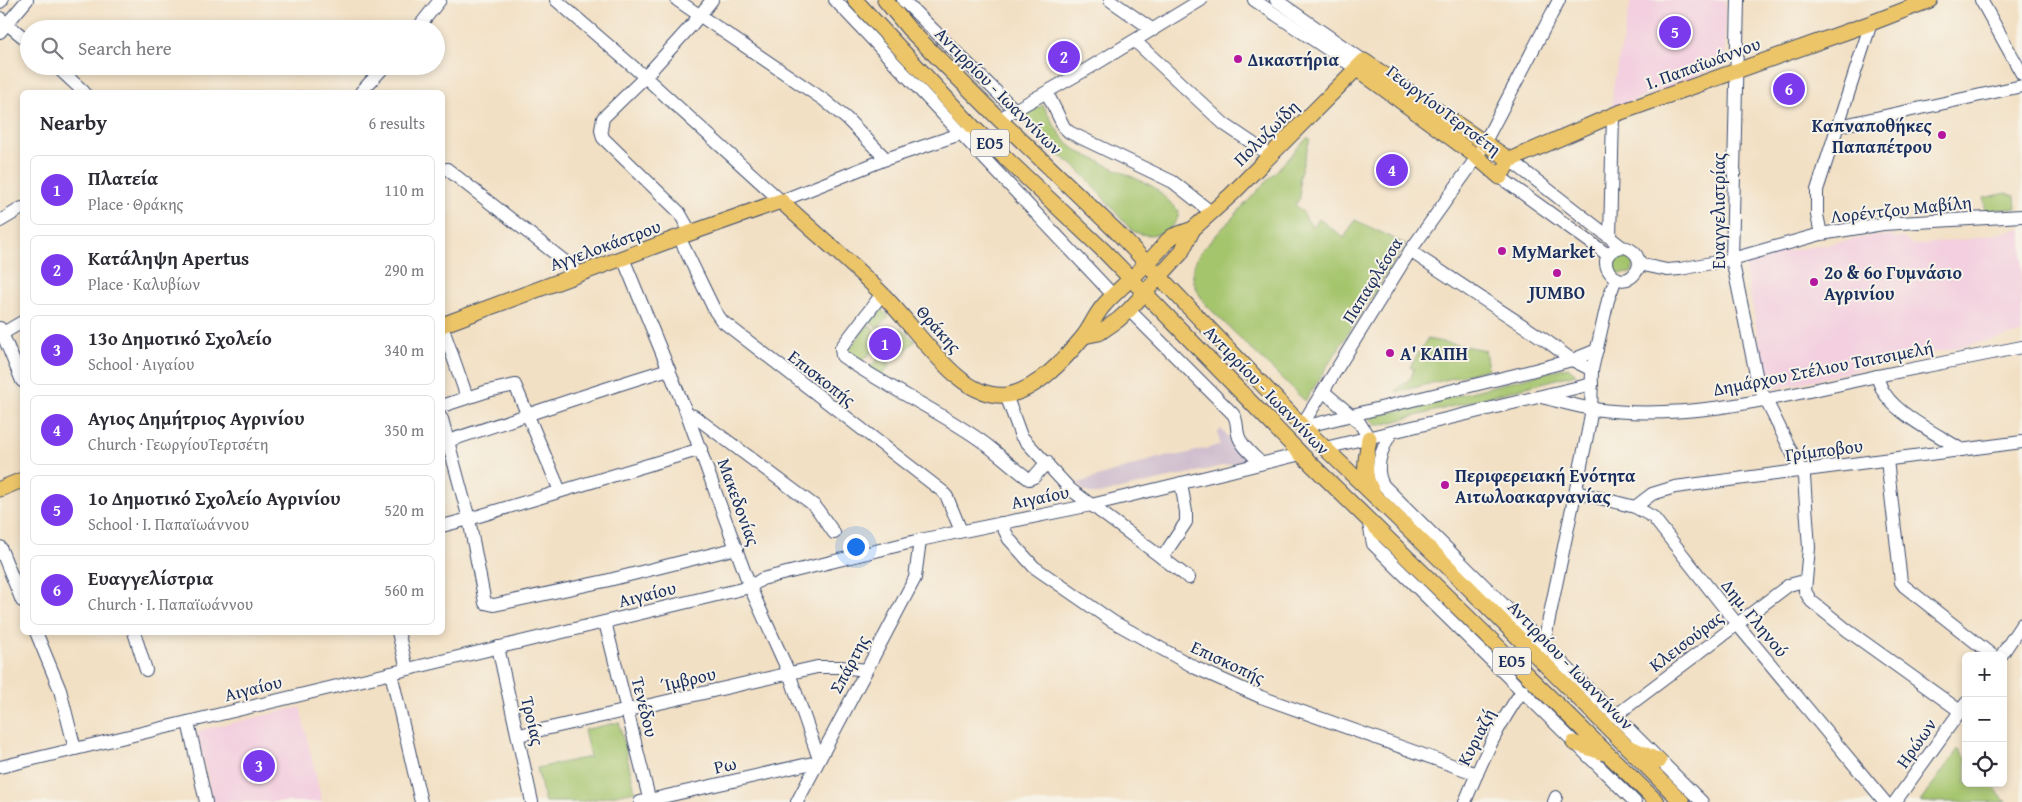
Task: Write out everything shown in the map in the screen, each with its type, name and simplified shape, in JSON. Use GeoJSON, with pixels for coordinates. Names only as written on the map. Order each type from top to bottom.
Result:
{"type":"FeatureCollection","features":[{"type":"Feature","properties":{"kind":"main road","name":"Αντιρρίου - Ιωαννίνων"},"geometry":{"type":"LineString","coordinates":[[855,0],[975,129],[1104,251],[1302,454],[1657,802]]}},
{"type":"Feature","properties":{"kind":"main road","name":"Αντιρρίου - Ιωαννίνων"},"geometry":{"type":"LineString","coordinates":[[885,0],[909,29],[999,120],[1116,232],[1302,426],[1376,496],[1682,802]]}},
{"type":"Feature","properties":{"kind":"main road","name":"Ι. Παπαϊωάννου"},"geometry":{"type":"LineString","coordinates":[[1510,160],[1613,115],[1871,23],[1930,0]]}},
{"type":"Feature","properties":{"kind":"main road","name":"ΓεωργίουΤερτσέτη"},"geometry":{"type":"LineString","coordinates":[[1361,65],[1510,160]]}},
{"type":"Feature","properties":{"kind":"main road","name":"ΓεωργίουΤερτσέτη"},"geometry":{"type":"LineString","coordinates":[[1361,65],[1500,177]]}},
{"type":"Feature","properties":{"kind":"main road","name":"Πολυζωίδη"},"geometry":{"type":"LineString","coordinates":[[1193,229],[1361,65]]}},
{"type":"Feature","properties":{"kind":"main road"},"geometry":{"type":"LineString","coordinates":[[1500,177],[1510,160]]}},
{"type":"Feature","properties":{"kind":"main road","name":"Αγγελοκάστρου"},"geometry":{"type":"LineString","coordinates":[[445,325],[623,258],[781,202]]}},
{"type":"Feature","properties":{"kind":"main road","name":"Θράκης"},"geometry":{"type":"LineString","coordinates":[[781,202],[882,294],[910,323],[931,351],[959,378],[978,390],[991,395],[1006,395],[1027,390],[1046,376],[1084,336],[1104,305],[1132,280],[1173,236],[1193,229]]}},
{"type":"Feature","properties":{"kind":"main road"},"geometry":{"type":"LineString","coordinates":[[1084,336],[1099,333],[1129,310],[1181,253],[1193,229]]}},
{"type":"Feature","properties":{"kind":"main road"},"geometry":{"type":"LineString","coordinates":[[1369,438],[1365,472],[1368,486],[1376,496]]}},
{"type":"Feature","properties":{"kind":"main road"},"geometry":{"type":"LineString","coordinates":[[0,489],[20,481]]}},
{"type":"Feature","properties":{"kind":"main road"},"geometry":{"type":"LineString","coordinates":[[1574,743],[1608,754]]}},
{"type":"Feature","properties":{"kind":"main road"},"geometry":{"type":"LineString","coordinates":[[1624,745],[1659,761]]}},
{"type":"Feature","properties":{"kind":"street"},"geometry":{"type":"LineString","coordinates":[[20,36],[2,24],[27,0]]}},
{"type":"Feature","properties":{"kind":"street"},"geometry":{"type":"LineString","coordinates":[[424,20],[440,0]]}},
{"type":"Feature","properties":{"kind":"street"},"geometry":{"type":"LineString","coordinates":[[556,0],[645,76],[781,202],[886,159],[975,129]]}},
{"type":"Feature","properties":{"kind":"street"},"geometry":{"type":"LineString","coordinates":[[677,0],[824,100],[847,119],[886,159]]}},
{"type":"Feature","properties":{"kind":"street"},"geometry":{"type":"LineString","coordinates":[[645,76],[700,16],[712,0]]}},
{"type":"Feature","properties":{"kind":"street"},"geometry":{"type":"LineString","coordinates":[[834,0],[1114,296]]}},
{"type":"Feature","properties":{"kind":"street"},"geometry":{"type":"LineString","coordinates":[[903,0],[1016,111]]}},
{"type":"Feature","properties":{"kind":"street"},"geometry":{"type":"LineString","coordinates":[[1110,0],[1152,30]]}},
{"type":"Feature","properties":{"kind":"street"},"geometry":{"type":"LineString","coordinates":[[999,120],[1201,0]]}},
{"type":"Feature","properties":{"kind":"street","name":"ΓεωργίουΤερτσέτη"},"geometry":{"type":"LineString","coordinates":[[1254,0],[1361,65]]}},
{"type":"Feature","properties":{"kind":"street","name":"ΓεωργίουΤερτσέτη"},"geometry":{"type":"LineString","coordinates":[[1276,0],[1361,65]]}},
{"type":"Feature","properties":{"kind":"street","name":"Παπαφλέσσα"},"geometry":{"type":"LineString","coordinates":[[1302,426],[1410,252],[1477,157],[1560,0]]}},
{"type":"Feature","properties":{"kind":"street","name":"Ευαγγελιστρίας"},"geometry":{"type":"LineString","coordinates":[[1738,0],[1732,259],[1755,373],[1766,401],[1802,470]]}},
{"type":"Feature","properties":{"kind":"street"},"geometry":{"type":"LineString","coordinates":[[1981,0],[2022,74]]}},
{"type":"Feature","properties":{"kind":"street"},"geometry":{"type":"LineString","coordinates":[[909,29],[920,18]]}},
{"type":"Feature","properties":{"kind":"street"},"geometry":{"type":"LineString","coordinates":[[1821,234],[1817,215],[1817,190],[1871,23]]}},
{"type":"Feature","properties":{"kind":"street"},"geometry":{"type":"LineString","coordinates":[[1134,41],[1214,115],[1270,155]]}},
{"type":"Feature","properties":{"kind":"street"},"geometry":{"type":"LineString","coordinates":[[66,75],[82,90]]}},
{"type":"Feature","properties":{"kind":"street"},"geometry":{"type":"LineString","coordinates":[[363,90],[377,75]]}},
{"type":"Feature","properties":{"kind":"street","name":"Επισκοπής"},"geometry":{"type":"LineString","coordinates":[[645,76],[603,118],[600,130],[603,138],[679,212],[715,311],[722,321],[942,491],[961,531]]}},
{"type":"Feature","properties":{"kind":"street"},"geometry":{"type":"LineString","coordinates":[[1839,126],[2022,86]]}},
{"type":"Feature","properties":{"kind":"street"},"geometry":{"type":"LineString","coordinates":[[1046,93],[1064,127],[1069,132],[1173,182],[1211,212]]}},
{"type":"Feature","properties":{"kind":"street"},"geometry":{"type":"LineString","coordinates":[[1610,238],[1613,115]]}},
{"type":"Feature","properties":{"kind":"street","name":"ΓεωργίουΤερτσέτη"},"geometry":{"type":"LineString","coordinates":[[1510,160],[1622,247]]}},
{"type":"Feature","properties":{"kind":"street"},"geometry":{"type":"LineString","coordinates":[[447,169],[581,274]]}},
{"type":"Feature","properties":{"kind":"street","name":"ΓεωργίουΤερτσέτη"},"geometry":{"type":"LineString","coordinates":[[1500,177],[1608,255]]}},
{"type":"Feature","properties":{"kind":"street"},"geometry":{"type":"LineString","coordinates":[[0,220],[20,209]]}},
{"type":"Feature","properties":{"kind":"street","name":"Λορέντζου Μαβίλη"},"geometry":{"type":"LineString","coordinates":[[1639,264],[1667,270],[1732,259],[1821,234],[1883,224],[2022,216]]}},
{"type":"Feature","properties":{"kind":"street"},"geometry":{"type":"LineString","coordinates":[[1622,247],[1636,254],[1639,264],[1638,269],[1631,277],[1621,279],[1616,278],[1606,265],[1608,255],[1622,247]]}},
{"type":"Feature","properties":{"kind":"street"},"geometry":{"type":"LineString","coordinates":[[1410,252],[1548,342],[1572,360],[1592,370]]}},
{"type":"Feature","properties":{"kind":"street","name":"Μακεδονίας"},"geometry":{"type":"LineString","coordinates":[[623,258],[687,414],[750,587],[789,673],[818,760]]}},
{"type":"Feature","properties":{"kind":"street"},"geometry":{"type":"LineString","coordinates":[[1540,642],[1546,633],[1587,436],[1591,408],[1592,370],[1608,300],[1616,278]]}},
{"type":"Feature","properties":{"kind":"street"},"geometry":{"type":"LineString","coordinates":[[882,294],[841,348],[842,356],[980,440],[1029,478],[1034,477],[1047,462]]}},
{"type":"Feature","properties":{"kind":"street"},"geometry":{"type":"LineString","coordinates":[[1129,310],[1233,414],[1241,441],[1261,464]]}},
{"type":"Feature","properties":{"kind":"street"},"geometry":{"type":"LineString","coordinates":[[20,323],[1,332],[20,376]]}},
{"type":"Feature","properties":{"kind":"street"},"geometry":{"type":"LineString","coordinates":[[445,335],[467,397]]}},
{"type":"Feature","properties":{"kind":"street","name":"Δημάρχου Στέλιου Τσιτσιμελή"},"geometry":{"type":"LineString","coordinates":[[1541,396],[1591,408],[1635,412],[1728,407],[1766,401],[1877,376],[2022,347]]}},
{"type":"Feature","properties":{"kind":"street"},"geometry":{"type":"LineString","coordinates":[[1302,426],[1352,416],[1572,360],[1597,350]]}},
{"type":"Feature","properties":{"kind":"street"},"geometry":{"type":"LineString","coordinates":[[448,441],[528,416],[584,395],[669,369]]}},
{"type":"Feature","properties":{"kind":"street"},"geometry":{"type":"LineString","coordinates":[[1877,376],[1883,393],[1890,402],[1902,412],[1962,450]]}},
{"type":"Feature","properties":{"kind":"street","name":"Δημάρχου Στέλιου Τσιτσιμελή"},"geometry":{"type":"LineString","coordinates":[[1325,448],[1592,384]]}},
{"type":"Feature","properties":{"kind":"street"},"geometry":{"type":"LineString","coordinates":[[445,405],[467,397],[515,385],[560,491]]}},
{"type":"Feature","properties":{"kind":"street"},"geometry":{"type":"LineString","coordinates":[[1324,391],[1352,416],[1364,429],[1369,438]]}},
{"type":"Feature","properties":{"kind":"street"},"geometry":{"type":"LineString","coordinates":[[1006,395],[1021,436],[1070,489],[1189,578]]}},
{"type":"Feature","properties":{"kind":"street"},"geometry":{"type":"LineString","coordinates":[[687,414],[699,420],[815,506],[834,533]]}},
{"type":"Feature","properties":{"kind":"street"},"geometry":{"type":"LineString","coordinates":[[445,430],[469,519],[484,601],[491,605],[605,581],[736,548]]}},
{"type":"Feature","properties":{"kind":"street"},"geometry":{"type":"LineString","coordinates":[[1391,433],[1384,447],[1380,462],[1379,475],[1383,484],[1702,802]]}},
{"type":"Feature","properties":{"kind":"street","name":"Γρίμποβου"},"geometry":{"type":"LineString","coordinates":[[1636,507],[1652,494],[1675,487],[2022,442]]}},
{"type":"Feature","properties":{"kind":"street"},"geometry":{"type":"LineString","coordinates":[[445,525],[700,449]]}},
{"type":"Feature","properties":{"kind":"street","name":"Αιγαίου"},"geometry":{"type":"LineString","coordinates":[[0,767],[750,587],[762,579],[920,540],[1091,504],[1302,454]]}},
{"type":"Feature","properties":{"kind":"street"},"geometry":{"type":"LineString","coordinates":[[1886,460],[1901,582],[1988,652]]}},
{"type":"Feature","properties":{"kind":"street"},"geometry":{"type":"LineString","coordinates":[[1802,470],[1809,548],[1809,566],[1804,581],[1805,591],[1811,602],[1862,641],[1962,706]]}},
{"type":"Feature","properties":{"kind":"street"},"geometry":{"type":"LineString","coordinates":[[1162,558],[1186,522],[1181,483]]}},
{"type":"Feature","properties":{"kind":"street","name":"Δημ. Γληνού"},"geometry":{"type":"LineString","coordinates":[[1576,492],[1636,507],[1653,517],[1878,799]]}},
{"type":"Feature","properties":{"kind":"street"},"geometry":{"type":"LineString","coordinates":[[1368,519],[1373,544],[1635,802]]}},
{"type":"Feature","properties":{"kind":"street","name":"Επισκοπής"},"geometry":{"type":"LineString","coordinates":[[1001,522],[1009,540],[1034,567],[1112,621],[1189,664],[1261,697],[1477,774]]}},
{"type":"Feature","properties":{"kind":"street","name":"Σπάρτης"},"geometry":{"type":"LineString","coordinates":[[797,802],[915,578],[918,569],[920,540]]}},
{"type":"Feature","properties":{"kind":"street"},"geometry":{"type":"LineString","coordinates":[[0,547],[20,596]]}},
{"type":"Feature","properties":{"kind":"street","name":"Κλεισούρας"},"geometry":{"type":"LineString","coordinates":[[1615,716],[1789,585],[1804,581]]}},
{"type":"Feature","properties":{"kind":"street","name":"Τενέδου"},"geometry":{"type":"LineString","coordinates":[[605,622],[628,712],[646,801]]}},
{"type":"Feature","properties":{"kind":"street"},"geometry":{"type":"LineString","coordinates":[[2004,652],[2022,624]]}},
{"type":"Feature","properties":{"kind":"street"},"geometry":{"type":"LineString","coordinates":[[37,635],[60,690],[75,749]]}},
{"type":"Feature","properties":{"kind":"street"},"geometry":{"type":"LineString","coordinates":[[135,635],[146,670]]}},
{"type":"Feature","properties":{"kind":"street"},"geometry":{"type":"LineString","coordinates":[[399,635],[407,669]]}},
{"type":"Feature","properties":{"kind":"street","name":"Τροίας"},"geometry":{"type":"LineString","coordinates":[[498,647],[519,735],[532,802]]}},
{"type":"Feature","properties":{"kind":"street","name":"Ίμβρου"},"geometry":{"type":"LineString","coordinates":[[519,735],[628,712],[789,673],[827,666],[866,670]]}},
{"type":"Feature","properties":{"kind":"street"},"geometry":{"type":"LineString","coordinates":[[391,673],[421,802]]}},
{"type":"Feature","properties":{"kind":"street","name":"Κυριαζή"},"geometry":{"type":"LineString","coordinates":[[1465,802],[1502,722],[1523,690]]}},
{"type":"Feature","properties":{"kind":"street","name":"Ηρώων"},"geometry":{"type":"LineString","coordinates":[[1895,802],[1962,708]]}},
{"type":"Feature","properties":{"kind":"street"},"geometry":{"type":"LineString","coordinates":[[188,722],[206,802]]}},
{"type":"Feature","properties":{"kind":"street","name":"Ρω"},"geometry":{"type":"LineString","coordinates":[[646,801],[818,760]]}},
{"type":"Feature","properties":{"kind":"shaded area"},"geometry":{"type":"Polygon","coordinates":[[[1631,0],[1725,0],[1725,65],[1612,109],[1613,87],[1631,0]]]}},
{"type":"Feature","properties":{"kind":"shaded area"},"geometry":{"type":"Polygon","coordinates":[[[2022,229],[2022,333],[1769,390],[1743,259],[1873,236],[1892,235],[1894,239],[1903,237],[1912,245],[1969,239],[2022,229]]]}},
{"type":"Feature","properties":{"kind":"shaded area"},"geometry":{"type":"Polygon","coordinates":[[[1221,429],[1249,460],[1098,494],[1084,491],[1078,483],[1158,458],[1180,455],[1220,445],[1218,432],[1221,429]]]}},
{"type":"Feature","properties":{"kind":"shaded area"},"geometry":{"type":"Polygon","coordinates":[[[300,707],[322,802],[213,802],[197,731],[300,707]]]}},
{"type":"Feature","properties":{"kind":"green space"},"geometry":{"type":"Polygon","coordinates":[[[1043,105],[1058,131],[1073,148],[1154,187],[1179,211],[1173,225],[1168,230],[1153,235],[1146,235],[1132,230],[1079,171],[1058,155],[1019,117],[1043,105]]]}},
{"type":"Feature","properties":{"kind":"green space"},"geometry":{"type":"Polygon","coordinates":[[[1308,137],[1310,139],[1299,177],[1300,198],[1295,205],[1308,221],[1313,226],[1319,219],[1344,238],[1355,220],[1405,244],[1305,401],[1206,305],[1197,291],[1193,272],[1194,265],[1202,250],[1308,137]]]}},
{"type":"Feature","properties":{"kind":"green space"},"geometry":{"type":"Polygon","coordinates":[[[2006,193],[2015,196],[2016,208],[1985,211],[1984,198],[2006,193]]]}},
{"type":"Feature","properties":{"kind":"green space"},"geometry":{"type":"Polygon","coordinates":[[[1623,250],[1635,261],[1631,273],[1615,274],[1610,259],[1623,250]]]}},
{"type":"Feature","properties":{"kind":"green space"},"geometry":{"type":"Polygon","coordinates":[[[881,309],[889,317],[878,328],[870,323],[881,309]]]}},
{"type":"Feature","properties":{"kind":"green space"},"geometry":{"type":"Polygon","coordinates":[[[868,325],[875,330],[870,341],[873,351],[859,363],[846,353],[868,325]]]}},
{"type":"Feature","properties":{"kind":"green space"},"geometry":{"type":"Polygon","coordinates":[[[901,328],[915,341],[902,354],[897,350],[900,340],[896,333],[901,328]]]}},
{"type":"Feature","properties":{"kind":"green space"},"geometry":{"type":"Polygon","coordinates":[[[1427,339],[1485,350],[1488,369],[1397,392],[1396,390],[1411,378],[1414,369],[1410,367],[1427,339]]]}},
{"type":"Feature","properties":{"kind":"green space"},"geometry":{"type":"Polygon","coordinates":[[[883,358],[891,365],[881,376],[868,369],[878,359],[883,358]]]}},
{"type":"Feature","properties":{"kind":"green space"},"geometry":{"type":"Polygon","coordinates":[[[1568,367],[1576,374],[1381,425],[1376,425],[1369,418],[1568,367]]]}},
{"type":"Feature","properties":{"kind":"green space"},"geometry":{"type":"Polygon","coordinates":[[[619,722],[635,791],[581,802],[545,802],[537,768],[590,757],[584,730],[619,722]]]}},
{"type":"Feature","properties":{"kind":"green space"},"geometry":{"type":"Polygon","coordinates":[[[1958,749],[1962,754],[1962,787],[1993,787],[2006,802],[1920,802],[1958,749]]]}},
{"type":"Feature","properties":{"kind":"place","name":"1ο Δημοτικό Σχολείο Αγρινίου"},"geometry":{"type":"Point","coordinates":[1675,32]}},
{"type":"Feature","properties":{"kind":"place","name":"Κατάληψη Apertus"},"geometry":{"type":"Point","coordinates":[1064,57]}},
{"type":"Feature","properties":{"kind":"place","name":"Δικαστήρια"},"geometry":{"type":"Point","coordinates":[1238,59]}},
{"type":"Feature","properties":{"kind":"place","name":"Ευαγγελίστρια"},"geometry":{"type":"Point","coordinates":[1789,89]}},
{"type":"Feature","properties":{"kind":"place","name":"Καπναποθήκες Παπαπέτρου"},"geometry":{"type":"Point","coordinates":[1942,135]}},
{"type":"Feature","properties":{"kind":"place","name":"Αγιος Δημήτριος Αγρινίου"},"geometry":{"type":"Point","coordinates":[1392,170]}},
{"type":"Feature","properties":{"kind":"place","name":"MyMarket"},"geometry":{"type":"Point","coordinates":[1502,251]}},
{"type":"Feature","properties":{"kind":"place","name":"JUMBO"},"geometry":{"type":"Point","coordinates":[1557,273]}},
{"type":"Feature","properties":{"kind":"place","name":"2ο & 6ο Γυμνάσιο Αγρινίου"},"geometry":{"type":"Point","coordinates":[1814,282]}},
{"type":"Feature","properties":{"kind":"place","name":"Πλατεία"},"geometry":{"type":"Point","coordinates":[885,344]}},
{"type":"Feature","properties":{"kind":"place","name":"Α' ΚΑΠΗ"},"geometry":{"type":"Point","coordinates":[1390,353]}},
{"type":"Feature","properties":{"kind":"place","name":"Περιφερειακή Ενότητα Αιτωλοακαρνανίας"},"geometry":{"type":"Point","coordinates":[1445,485]}},
{"type":"Feature","properties":{"kind":"place","name":"13ο Δημοτικό Σχολείο"},"geometry":{"type":"Point","coordinates":[259,766]}}]}
